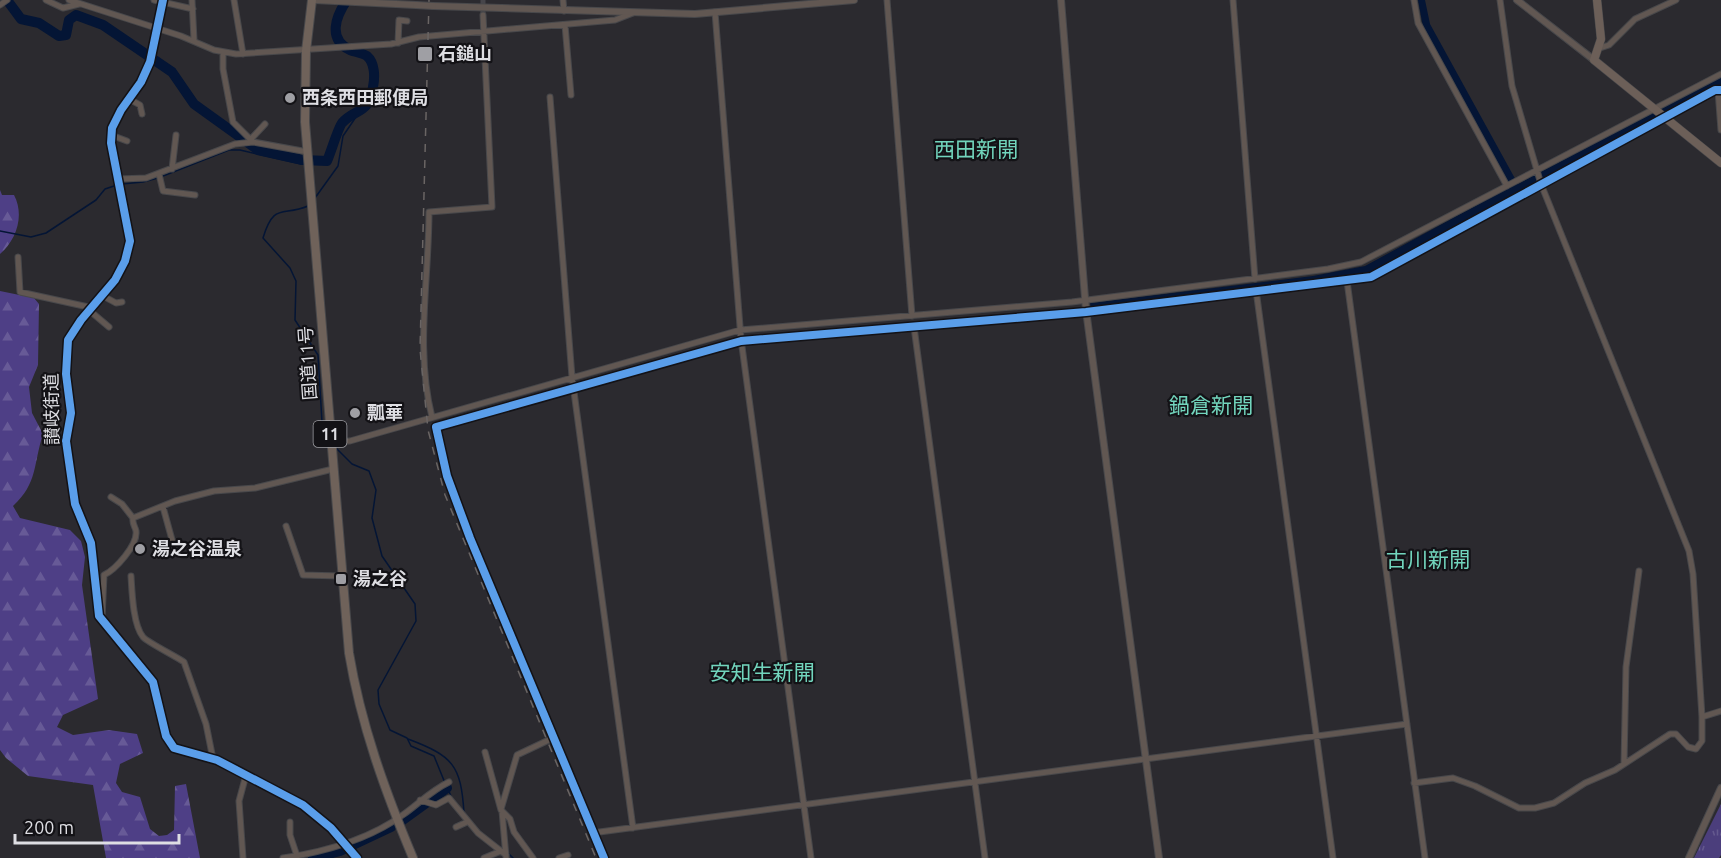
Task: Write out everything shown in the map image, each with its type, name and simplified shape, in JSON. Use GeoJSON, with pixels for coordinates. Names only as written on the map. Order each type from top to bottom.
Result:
{"type":"FeatureCollection","features":[{"type":"Feature","properties":{"kind":"highway","name":"国道11号"},"geometry":{"type":"LineString","coordinates":[[314,0],[306,51],[305,122],[349,653],[360,710],[375,762],[413,858]]}},
{"type":"Feature","properties":{"kind":"main road"},"geometry":{"type":"LineString","coordinates":[[1597,0],[1600,48],[1594,60],[1721,163]]}},
{"type":"Feature","properties":{"kind":"street"},"geometry":{"type":"LineString","coordinates":[[0,5],[7,0]]}},
{"type":"Feature","properties":{"kind":"street"},"geometry":{"type":"LineString","coordinates":[[46,0],[63,8],[81,4]]}},
{"type":"Feature","properties":{"kind":"street"},"geometry":{"type":"LineString","coordinates":[[69,0],[194,40],[223,53],[243,54],[398,43],[419,37],[615,20],[633,14]]}},
{"type":"Feature","properties":{"kind":"street"},"geometry":{"type":"LineString","coordinates":[[154,0],[193,9]]}},
{"type":"Feature","properties":{"kind":"street"},"geometry":{"type":"LineString","coordinates":[[192,0],[194,40]]}},
{"type":"Feature","properties":{"kind":"street"},"geometry":{"type":"LineString","coordinates":[[234,0],[243,54]]}},
{"type":"Feature","properties":{"kind":"street"},"geometry":{"type":"LineString","coordinates":[[314,0],[633,14],[716,12],[854,0]]}},
{"type":"Feature","properties":{"kind":"street"},"geometry":{"type":"LineString","coordinates":[[563,0],[564,11]]}},
{"type":"Feature","properties":{"kind":"street"},"geometry":{"type":"LineString","coordinates":[[887,0],[912,316]]}},
{"type":"Feature","properties":{"kind":"street"},"geometry":{"type":"LineString","coordinates":[[1061,0],[1086,311],[1160,858]]}},
{"type":"Feature","properties":{"kind":"street"},"geometry":{"type":"LineString","coordinates":[[1233,0],[1255,279]]}},
{"type":"Feature","properties":{"kind":"street"},"geometry":{"type":"LineString","coordinates":[[1414,0],[1418,23],[1507,186]]}},
{"type":"Feature","properties":{"kind":"street"},"geometry":{"type":"LineString","coordinates":[[1414,783],[1453,778],[1475,786],[1519,808],[1535,808],[1554,803],[1585,783],[1624,764],[1670,734],[1681,737],[1689,747],[1696,749],[1702,741],[1700,654],[1689,551],[1541,184],[1512,86],[1500,0]]}},
{"type":"Feature","properties":{"kind":"street"},"geometry":{"type":"LineString","coordinates":[[1516,0],[1594,60]]}},
{"type":"Feature","properties":{"kind":"street"},"geometry":{"type":"LineString","coordinates":[[1600,48],[1609,45],[1635,19],[1676,0]]}},
{"type":"Feature","properties":{"kind":"street"},"geometry":{"type":"LineString","coordinates":[[127,141],[111,135],[118,113],[141,82],[151,59],[163,1]]}},
{"type":"Feature","properties":{"kind":"street"},"geometry":{"type":"LineString","coordinates":[[716,12],[741,340],[811,858]]}},
{"type":"Feature","properties":{"kind":"street"},"geometry":{"type":"LineString","coordinates":[[432,417],[427,394],[424,352],[429,212],[492,207],[483,15]]}},
{"type":"Feature","properties":{"kind":"street"},"geometry":{"type":"LineString","coordinates":[[398,43],[399,20],[407,21]]}},
{"type":"Feature","properties":{"kind":"street"},"geometry":{"type":"LineString","coordinates":[[565,25],[571,95]]}},
{"type":"Feature","properties":{"kind":"street"},"geometry":{"type":"LineString","coordinates":[[223,53],[223,69],[232,122],[252,141]]}},
{"type":"Feature","properties":{"kind":"street"},"geometry":{"type":"LineString","coordinates":[[604,858],[456,501],[441,454],[436,427],[740,331],[1085,301],[1328,269],[1372,259],[1721,74]]}},
{"type":"Feature","properties":{"kind":"street"},"geometry":{"type":"LineString","coordinates":[[330,442],[350,441],[432,417],[741,340],[1086,311],[1330,281],[1347,281],[1379,273],[1664,117],[1719,90],[1721,130]]}},
{"type":"Feature","properties":{"kind":"street"},"geometry":{"type":"LineString","coordinates":[[550,97],[573,383],[633,828]]}},
{"type":"Feature","properties":{"kind":"street"},"geometry":{"type":"LineString","coordinates":[[129,99],[140,105],[142,114]]}},
{"type":"Feature","properties":{"kind":"street"},"geometry":{"type":"LineString","coordinates":[[252,141],[266,124]]}},
{"type":"Feature","properties":{"kind":"street","name":"讃岐街道"},"geometry":{"type":"LineString","coordinates":[[111,135],[130,241],[123,267],[103,296],[72,332],[67,346],[67,383],[71,413],[66,441],[75,504],[91,543],[98,610],[153,682],[166,736],[174,748],[213,759],[303,805],[331,828],[357,858]]}},
{"type":"Feature","properties":{"kind":"street"},"geometry":{"type":"LineString","coordinates":[[172,169],[176,135]]}},
{"type":"Feature","properties":{"kind":"street"},"geometry":{"type":"LineString","coordinates":[[120,182],[160,176],[228,146],[252,141],[308,152]]}},
{"type":"Feature","properties":{"kind":"street"},"geometry":{"type":"LineString","coordinates":[[160,176],[161,188],[166,193],[195,195]]}},
{"type":"Feature","properties":{"kind":"street"},"geometry":{"type":"LineString","coordinates":[[18,257],[20,292],[88,305],[109,327]]}},
{"type":"Feature","properties":{"kind":"street"},"geometry":{"type":"LineString","coordinates":[[1347,281],[1425,858]]}},
{"type":"Feature","properties":{"kind":"street"},"geometry":{"type":"LineString","coordinates":[[1256,290],[1333,858]]}},
{"type":"Feature","properties":{"kind":"street"},"geometry":{"type":"LineString","coordinates":[[103,296],[116,303],[122,302]]}},
{"type":"Feature","properties":{"kind":"street"},"geometry":{"type":"LineString","coordinates":[[914,327],[985,858]]}},
{"type":"Feature","properties":{"kind":"street"},"geometry":{"type":"LineString","coordinates":[[133,518],[214,491],[255,488],[333,469]]}},
{"type":"Feature","properties":{"kind":"street"},"geometry":{"type":"LineString","coordinates":[[102,618],[104,575],[116,569],[121,558],[132,549],[136,532],[133,518],[122,504],[111,497]]}},
{"type":"Feature","properties":{"kind":"street"},"geometry":{"type":"LineString","coordinates":[[163,507],[174,547]]}},
{"type":"Feature","properties":{"kind":"street"},"geometry":{"type":"LineString","coordinates":[[286,526],[303,575],[341,576]]}},
{"type":"Feature","properties":{"kind":"street"},"geometry":{"type":"LineString","coordinates":[[1624,764],[1626,667],[1639,571]]}},
{"type":"Feature","properties":{"kind":"street"},"geometry":{"type":"LineString","coordinates":[[131,576],[132,600],[139,630],[148,641],[184,662],[206,724],[213,759]]}},
{"type":"Feature","properties":{"kind":"street"},"geometry":{"type":"LineString","coordinates":[[1702,717],[1721,711]]}},
{"type":"Feature","properties":{"kind":"street"},"geometry":{"type":"LineString","coordinates":[[592,833],[1407,724]]}},
{"type":"Feature","properties":{"kind":"street"},"geometry":{"type":"LineString","coordinates":[[501,810],[517,755],[553,738]]}},
{"type":"Feature","properties":{"kind":"street"},"geometry":{"type":"LineString","coordinates":[[485,752],[501,810],[504,855]]}},
{"type":"Feature","properties":{"kind":"street"},"geometry":{"type":"LineString","coordinates":[[243,858],[238,801],[246,775]]}},
{"type":"Feature","properties":{"kind":"street"},"geometry":{"type":"LineString","coordinates":[[283,858],[346,847],[397,819],[420,800],[449,782]]}},
{"type":"Feature","properties":{"kind":"street"},"geometry":{"type":"LineString","coordinates":[[1689,858],[1721,788]]}},
{"type":"Feature","properties":{"kind":"street"},"geometry":{"type":"LineString","coordinates":[[420,800],[436,805],[449,798],[467,822],[504,855]]}},
{"type":"Feature","properties":{"kind":"street"},"geometry":{"type":"LineString","coordinates":[[501,810],[510,819],[514,832],[532,858]]}},
{"type":"Feature","properties":{"kind":"street"},"geometry":{"type":"LineString","coordinates":[[290,822],[290,835],[297,856]]}},
{"type":"Feature","properties":{"kind":"street"},"geometry":{"type":"LineString","coordinates":[[456,827],[467,822]]}},
{"type":"Feature","properties":{"kind":"street"},"geometry":{"type":"LineString","coordinates":[[484,858],[504,855]]}},
{"type":"Feature","properties":{"kind":"street"},"geometry":{"type":"LineString","coordinates":[[560,858],[568,855]]}},
{"type":"Feature","properties":{"kind":"green space"},"geometry":{"type":"Polygon","coordinates":[[[0,190],[2,195],[14,195],[19,219],[14,235],[0,254],[0,190]]]}},
{"type":"Feature","properties":{"kind":"green space"},"geometry":{"type":"Polygon","coordinates":[[[0,291],[34,298],[39,304],[38,365],[29,387],[32,413],[43,434],[31,481],[21,498],[13,506],[20,518],[70,530],[81,541],[85,557],[82,585],[98,699],[63,715],[57,727],[73,735],[109,730],[137,734],[143,753],[120,764],[116,783],[122,792],[140,797],[150,829],[159,836],[167,835],[174,830],[175,786],[186,784],[200,858],[106,858],[93,785],[28,776],[0,750],[0,291]]]}},
{"type":"Feature","properties":{"kind":"green space"},"geometry":{"type":"Polygon","coordinates":[[[1721,804],[1721,855],[1719,858],[1694,858],[1721,804]]]}},
{"type":"Feature","properties":{"kind":"water"},"geometry":{"type":"Polygon","coordinates":[[[1418,0],[1425,0],[1430,24],[1518,184],[1721,76],[1721,88],[1715,88],[1370,275],[1091,308],[1090,303],[1313,276],[1365,266],[1510,187],[1423,27],[1418,0]]]}},
{"type":"Feature","properties":{"kind":"waterway"},"geometry":{"type":"LineString","coordinates":[[7,0],[21,19],[39,23],[59,36],[66,35],[69,20],[76,15],[103,25],[172,72],[194,104],[258,150],[303,160],[327,161],[340,126],[347,118],[365,107],[374,83],[374,70],[370,59],[343,45],[336,34],[337,20],[347,0]]}},
{"type":"Feature","properties":{"kind":"waterway"},"geometry":{"type":"LineString","coordinates":[[315,198],[338,166],[343,136],[358,114]]}},
{"type":"Feature","properties":{"kind":"waterway"},"geometry":{"type":"LineString","coordinates":[[163,176],[229,150],[240,150],[301,164],[303,160]]}},
{"type":"Feature","properties":{"kind":"waterway"},"geometry":{"type":"LineString","coordinates":[[122,184],[158,178]]}},
{"type":"Feature","properties":{"kind":"waterway"},"geometry":{"type":"LineString","coordinates":[[0,231],[31,237],[46,233],[96,200],[105,189],[117,185]]}},
{"type":"Feature","properties":{"kind":"waterway"},"geometry":{"type":"LineString","coordinates":[[308,206],[275,215],[263,238],[290,268],[296,281],[295,320],[318,355],[323,439],[329,443]]}},
{"type":"Feature","properties":{"kind":"waterway"},"geometry":{"type":"LineString","coordinates":[[335,447],[352,464],[369,471],[376,490],[372,518],[382,556],[415,604],[416,621],[378,690],[379,704],[390,730],[407,738],[411,746],[434,756],[445,783]]}},
{"type":"Feature","properties":{"kind":"waterway"},"geometry":{"type":"LineString","coordinates":[[408,739],[435,751],[452,764],[460,784],[464,813]]}},
{"type":"Feature","properties":{"kind":"waterway"},"geometry":{"type":"LineString","coordinates":[[447,787],[451,796]]}},
{"type":"Feature","properties":{"kind":"waterway"},"geometry":{"type":"LineString","coordinates":[[400,822],[447,788]]}},
{"type":"Feature","properties":{"kind":"waterway"},"geometry":{"type":"LineString","coordinates":[[313,858],[340,851],[391,827]]}},
{"type":"Feature","properties":{"kind":"waterway"},"geometry":{"type":"LineString","coordinates":[[507,852],[513,858]]}},
{"type":"Feature","properties":{"kind":"tunnel"},"geometry":{"type":"LineString","coordinates":[[483,0],[483,15]]}},
{"type":"Feature","properties":{"kind":"railway"},"geometry":{"type":"LineString","coordinates":[[429,0],[420,349],[428,430],[445,495],[596,858]]}},
{"type":"Feature","properties":{"kind":"cycle path"},"geometry":{"type":"LineString","coordinates":[[163,0],[150,62],[141,82],[121,110],[112,128],[111,143],[130,241],[125,261],[115,280],[81,320],[68,340],[66,374],[71,413],[66,441],[75,504],[91,543],[99,616],[153,682],[166,736],[174,748],[217,760],[303,805],[331,828],[357,858]]}},
{"type":"Feature","properties":{"kind":"cycle path"},"geometry":{"type":"LineString","coordinates":[[604,858],[470,538],[447,476],[436,427],[741,341],[1086,312],[1371,277],[1715,90],[1721,90]]}},
{"type":"Feature","properties":{"kind":"place","name":"石鎚山"},"geometry":{"type":"Point","coordinates":[425,54]}},
{"type":"Feature","properties":{"kind":"place","name":"西条西田郵便局"},"geometry":{"type":"Point","coordinates":[290,98]}},
{"type":"Feature","properties":{"kind":"place","name":"瓢華"},"geometry":{"type":"Point","coordinates":[355,413]}},
{"type":"Feature","properties":{"kind":"place","name":"湯之谷温泉"},"geometry":{"type":"Point","coordinates":[140,549]}},
{"type":"Feature","properties":{"kind":"place","name":"湯之谷"},"geometry":{"type":"Point","coordinates":[341,579]}},
{"type":"Feature","properties":{"kind":"district","name":"西田新開"},"geometry":{"type":"Point","coordinates":[976,150]}},
{"type":"Feature","properties":{"kind":"district","name":"鍋倉新開"},"geometry":{"type":"Point","coordinates":[1211,406]}},
{"type":"Feature","properties":{"kind":"district","name":"古川新開"},"geometry":{"type":"Point","coordinates":[1428,560]}},
{"type":"Feature","properties":{"kind":"district","name":"安知生新開"},"geometry":{"type":"Point","coordinates":[762,673]}}]}
